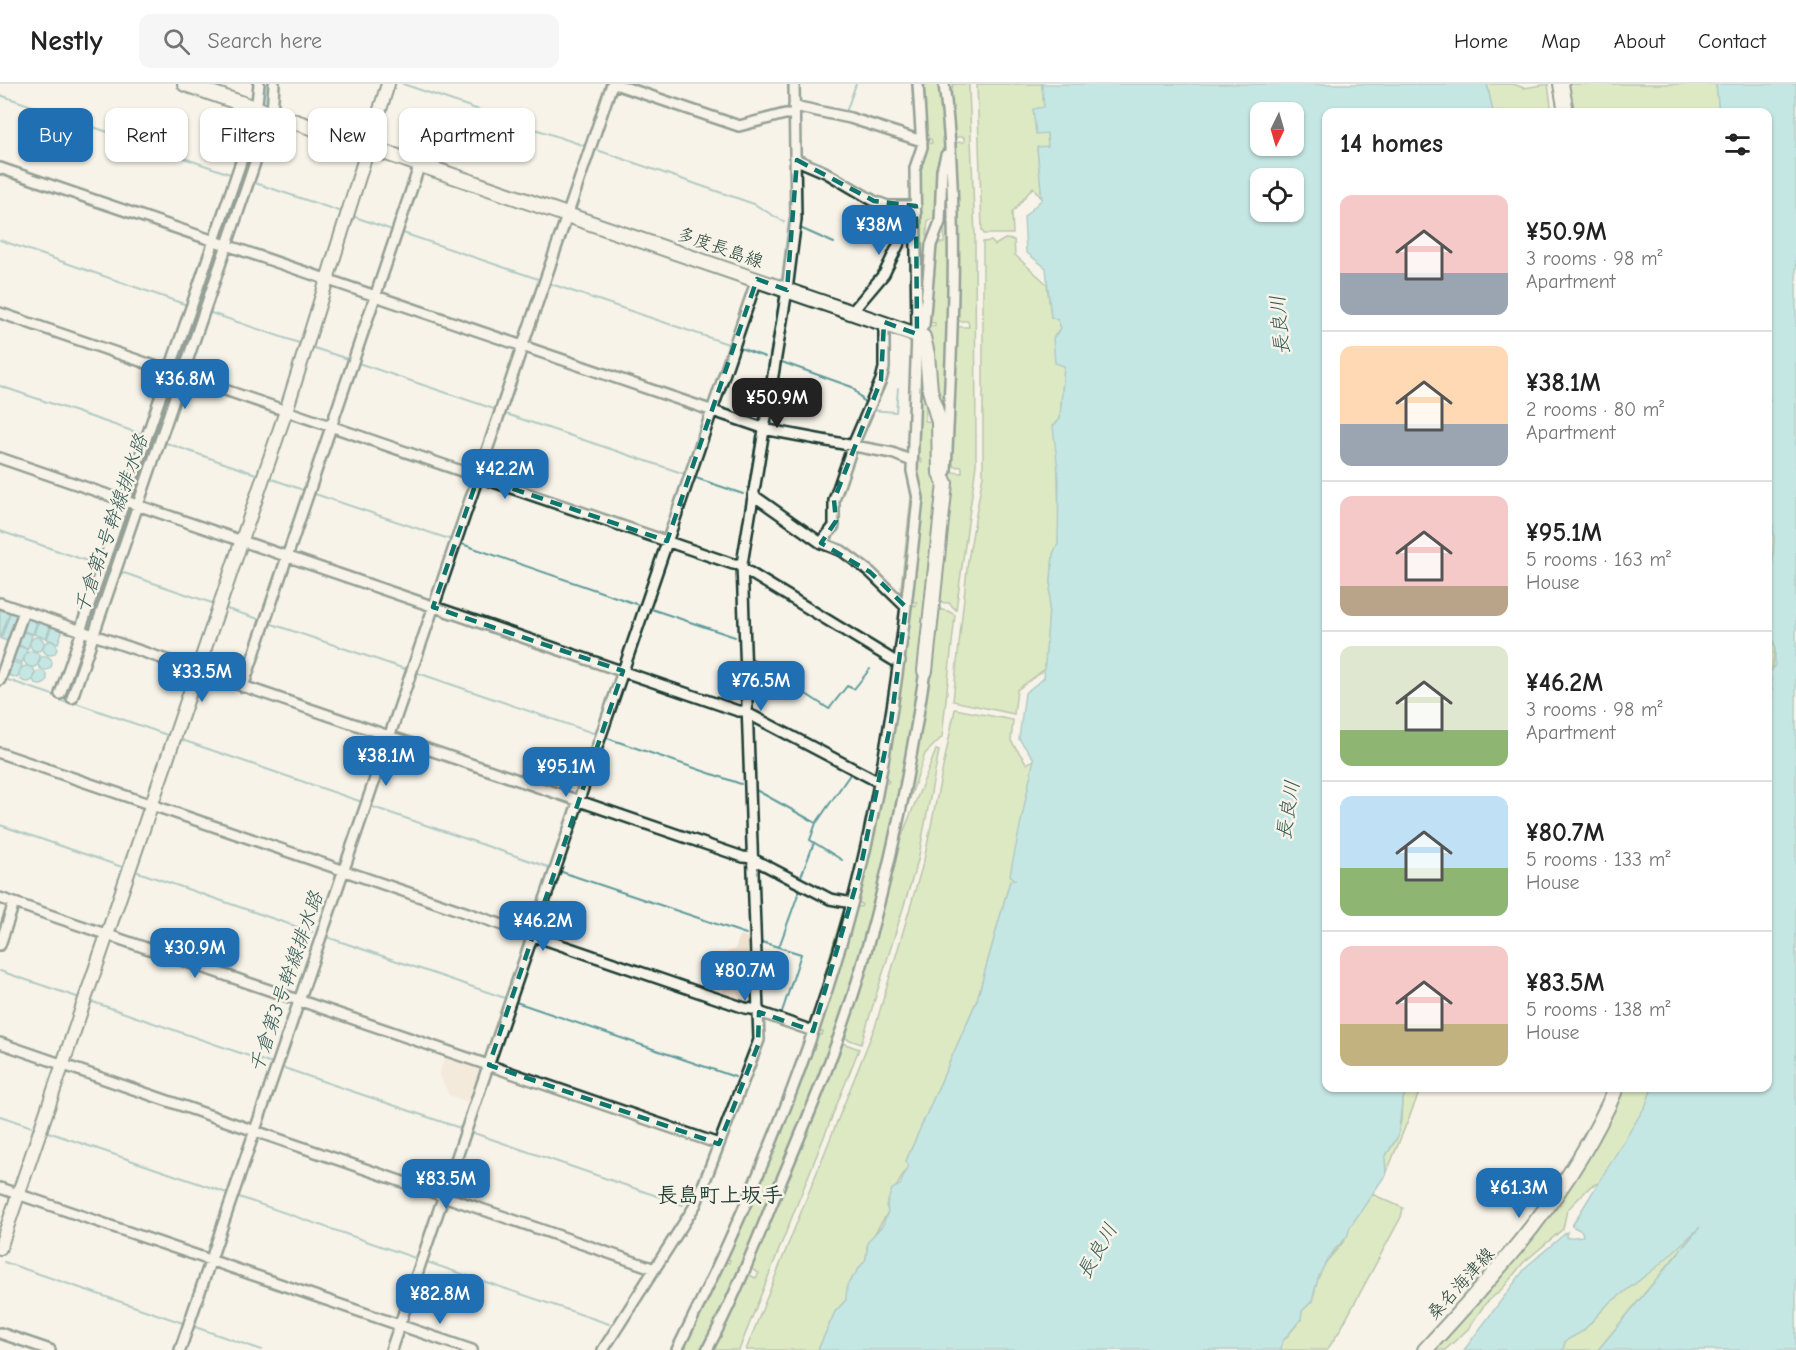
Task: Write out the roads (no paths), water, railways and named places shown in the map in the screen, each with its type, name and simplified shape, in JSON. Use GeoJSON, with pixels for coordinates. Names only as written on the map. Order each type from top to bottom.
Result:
{"type":"FeatureCollection","features":[{"type":"Feature","properties":{"kind":"main road","name":"多度長島線"},"geometry":{"type":"LineString","coordinates":[[185,84],[256,108]]}},
{"type":"Feature","properties":{"kind":"main road"},"geometry":{"type":"LineString","coordinates":[[1561,84],[1565,108]]}},
{"type":"Feature","properties":{"kind":"main road","name":"多度長島線"},"geometry":{"type":"LineString","coordinates":[[387,153],[917,334]]}},
{"type":"Feature","properties":{"kind":"main road"},"geometry":{"type":"LineString","coordinates":[[917,334],[925,341],[930,390],[939,422],[940,473],[945,483],[925,671]]}},
{"type":"Feature","properties":{"kind":"main road","name":"桑名海津線"},"geometry":{"type":"LineString","coordinates":[[1425,1350],[1503,1266],[1547,1209],[1583,1151],[1614,1092]]}},
{"type":"Feature","properties":{"kind":"street"},"geometry":{"type":"LineString","coordinates":[[259,84],[264,108]]}},
{"type":"Feature","properties":{"kind":"street"},"geometry":{"type":"LineString","coordinates":[[266,108],[274,84]]}},
{"type":"Feature","properties":{"kind":"street"},"geometry":{"type":"LineString","coordinates":[[381,108],[388,84]]}},
{"type":"Feature","properties":{"kind":"street"},"geometry":{"type":"LineString","coordinates":[[180,1350],[207,1259],[296,999],[389,737],[614,84],[739,126],[791,112],[850,118],[922,141]]}},
{"type":"Feature","properties":{"kind":"street"},"geometry":{"type":"LineString","coordinates":[[603,1350],[652,1267],[696,1204],[715,1143],[758,1045],[739,565],[753,495],[760,428],[787,290],[796,219],[796,160],[791,112],[794,84]]}},
{"type":"Feature","properties":{"kind":"street"},"geometry":{"type":"LineString","coordinates":[[677,1350],[722,1258],[813,1030],[852,903],[879,780],[900,661],[918,498],[912,461],[917,334],[915,168],[922,141],[918,84]]}},
{"type":"Feature","properties":{"kind":"street"},"geometry":{"type":"LineString","coordinates":[[944,84],[953,305],[945,483]]}},
{"type":"Feature","properties":{"kind":"street"},"geometry":{"type":"LineString","coordinates":[[917,334],[924,325],[931,245],[940,222],[942,170],[948,148]]}},
{"type":"Feature","properties":{"kind":"street"},"geometry":{"type":"LineString","coordinates":[[796,160],[825,172],[874,201],[888,206],[916,210]]}},
{"type":"Feature","properties":{"kind":"street"},"geometry":{"type":"LineString","coordinates":[[72,699],[86,633],[125,501],[176,373],[248,162]]}},
{"type":"Feature","properties":{"kind":"street"},"geometry":{"type":"LineString","coordinates":[[60,694],[137,505],[176,373],[248,162]]}},
{"type":"Feature","properties":{"kind":"street"},"geometry":{"type":"LineString","coordinates":[[0,1248],[286,411],[364,162]]}},
{"type":"Feature","properties":{"kind":"street"},"geometry":{"type":"LineString","coordinates":[[243,687],[420,164]]}},
{"type":"Feature","properties":{"kind":"street"},"geometry":{"type":"LineString","coordinates":[[0,168],[760,428],[892,453],[912,461]]}},
{"type":"Feature","properties":{"kind":"street"},"geometry":{"type":"LineString","coordinates":[[852,312],[884,274],[916,210]]}},
{"type":"Feature","properties":{"kind":"street"},"geometry":{"type":"LineString","coordinates":[[391,1350],[757,279]]}},
{"type":"Feature","properties":{"kind":"street"},"geometry":{"type":"LineString","coordinates":[[0,313],[739,565],[886,656],[900,661]]}},
{"type":"Feature","properties":{"kind":"street"},"geometry":{"type":"LineString","coordinates":[[821,543],[836,522],[834,500],[853,446],[881,380],[884,368],[884,322]]}},
{"type":"Feature","properties":{"kind":"street"},"geometry":{"type":"LineString","coordinates":[[0,458],[744,711],[873,779],[879,780]]}},
{"type":"Feature","properties":{"kind":"street"},"geometry":{"type":"LineString","coordinates":[[753,495],[821,543],[842,551],[870,572],[906,607]]}},
{"type":"Feature","properties":{"kind":"street"},"geometry":{"type":"LineString","coordinates":[[0,603],[750,858],[830,899],[852,903]]}},
{"type":"Feature","properties":{"kind":"street"},"geometry":{"type":"LineString","coordinates":[[1,678],[24,611]]}},
{"type":"Feature","properties":{"kind":"street"},"geometry":{"type":"LineString","coordinates":[[707,1350],[738,1284],[788,1165],[860,974],[893,842],[916,729],[925,671]]}},
{"type":"Feature","properties":{"kind":"street"},"geometry":{"type":"LineString","coordinates":[[0,753],[813,1030]]}},
{"type":"Feature","properties":{"kind":"street"},"geometry":{"type":"LineString","coordinates":[[0,898],[715,1143]]}},
{"type":"Feature","properties":{"kind":"street"},"geometry":{"type":"LineString","coordinates":[[0,945],[14,903]]}},
{"type":"Feature","properties":{"kind":"street"},"geometry":{"type":"LineString","coordinates":[[0,1043],[652,1267]]}},
{"type":"Feature","properties":{"kind":"street"},"geometry":{"type":"LineString","coordinates":[[0,1188],[472,1350]]}},
{"type":"Feature","properties":{"kind":"street"},"geometry":{"type":"LineString","coordinates":[[0,1333],[50,1350]]}},
{"type":"Feature","properties":{"kind":"water"},"geometry":{"type":"Polygon","coordinates":[[[264,84],[270,84],[268,108],[261,108],[264,84]]]}},
{"type":"Feature","properties":{"kind":"water","name":"長良川"},"geometry":{"type":"Polygon","coordinates":[[[1042,84],[1487,84],[1492,108],[1322,108],[1322,1092],[1406,1092],[1402,1102],[1398,1136],[1385,1157],[1386,1174],[1350,1227],[1347,1237],[1326,1262],[1318,1278],[1312,1301],[1302,1311],[1301,1319],[1282,1342],[1281,1350],[818,1350],[835,1312],[846,1300],[847,1285],[866,1259],[868,1241],[882,1226],[888,1212],[887,1204],[892,1189],[900,1185],[908,1166],[906,1161],[977,1000],[1010,881],[1015,880],[1010,875],[1034,759],[1019,739],[1025,693],[1044,678],[1053,554],[1058,544],[1059,480],[1053,426],[1060,419],[1064,366],[1055,363],[1053,338],[1061,328],[1058,320],[1051,317],[1046,268],[1026,252],[1024,217],[1042,199],[1037,147],[1048,146],[1047,133],[1036,134],[1033,109],[1044,107],[1042,84]]]}},
{"type":"Feature","properties":{"kind":"water"},"geometry":{"type":"Polygon","coordinates":[[[1716,84],[1796,84],[1796,1350],[1598,1350],[1700,1227],[1658,1266],[1607,1305],[1583,1331],[1565,1341],[1563,1350],[1464,1350],[1527,1266],[1567,1232],[1566,1238],[1583,1236],[1582,1231],[1572,1226],[1646,1105],[1651,1092],[1772,1092],[1772,670],[1775,665],[1775,647],[1772,636],[1774,537],[1772,517],[1772,108],[1719,108],[1716,84]]]}},
{"type":"Feature","properties":{"kind":"water"},"geometry":{"type":"Polygon","coordinates":[[[246,162],[253,162],[67,703],[61,701],[246,162]]]}},
{"type":"Feature","properties":{"kind":"water"},"geometry":{"type":"Polygon","coordinates":[[[1,607],[10,611],[0,639],[0,611],[1,607]]]}},
{"type":"Feature","properties":{"kind":"water"},"geometry":{"type":"Polygon","coordinates":[[[11,611],[20,614],[10,642],[1,639],[11,611]]]}},
{"type":"Feature","properties":{"kind":"water"},"geometry":{"type":"Polygon","coordinates":[[[26,616],[37,620],[33,634],[21,630],[26,616]]]}},
{"type":"Feature","properties":{"kind":"water"},"geometry":{"type":"Polygon","coordinates":[[[39,620],[51,624],[46,638],[34,634],[39,620]]]}},
{"type":"Feature","properties":{"kind":"water"},"geometry":{"type":"Polygon","coordinates":[[[52,625],[63,629],[58,643],[47,639],[52,625]]]}},
{"type":"Feature","properties":{"kind":"water"},"geometry":{"type":"Polygon","coordinates":[[[21,631],[32,635],[28,648],[16,644],[21,631]]]}},
{"type":"Feature","properties":{"kind":"water"},"geometry":{"type":"Polygon","coordinates":[[[34,637],[40,637],[44,644],[40,651],[34,651],[30,647],[30,641],[34,637]]]}},
{"type":"Feature","properties":{"kind":"water"},"geometry":{"type":"Polygon","coordinates":[[[47,641],[53,641],[57,648],[53,655],[47,655],[43,651],[43,645],[47,641]]]}},
{"type":"Feature","properties":{"kind":"water"},"geometry":{"type":"Polygon","coordinates":[[[16,645],[27,649],[22,663],[11,659],[16,645]]]}},
{"type":"Feature","properties":{"kind":"water"},"geometry":{"type":"Polygon","coordinates":[[[32,651],[40,659],[32,667],[24,659],[32,651]]]}},
{"type":"Feature","properties":{"kind":"water"},"geometry":{"type":"Polygon","coordinates":[[[42,656],[48,656],[52,663],[48,670],[42,670],[38,666],[38,660],[42,656]]]}},
{"type":"Feature","properties":{"kind":"water"},"geometry":{"type":"Polygon","coordinates":[[[10,661],[22,665],[17,678],[6,674],[10,661]]]}},
{"type":"Feature","properties":{"kind":"water"},"geometry":{"type":"Polygon","coordinates":[[[27,666],[35,674],[27,682],[19,674],[27,666]]]}},
{"type":"Feature","properties":{"kind":"water"},"geometry":{"type":"Polygon","coordinates":[[[37,671],[43,671],[47,678],[43,685],[37,685],[33,681],[33,675],[37,671]]]}},
{"type":"Feature","properties":{"kind":"waterway"},"geometry":{"type":"LineString","coordinates":[[403,84],[588,147]]}},
{"type":"Feature","properties":{"kind":"waterway"},"geometry":{"type":"LineString","coordinates":[[789,84],[790,111]]}},
{"type":"Feature","properties":{"kind":"waterway"},"geometry":{"type":"LineString","coordinates":[[846,112],[856,84]]}},
{"type":"Feature","properties":{"kind":"waterway"},"geometry":{"type":"LineString","coordinates":[[0,95],[233,175]]}},
{"type":"Feature","properties":{"kind":"waterway"},"geometry":{"type":"LineString","coordinates":[[594,149],[754,204],[784,222]]}},
{"type":"Feature","properties":{"kind":"waterway"},"geometry":{"type":"LineString","coordinates":[[252,182],[339,211]]}},
{"type":"Feature","properties":{"kind":"waterway"},"geometry":{"type":"LineString","coordinates":[[355,217],[395,231]]}},
{"type":"Feature","properties":{"kind":"waterway"},"geometry":{"type":"LineString","coordinates":[[782,279],[789,218]]}},
{"type":"Feature","properties":{"kind":"waterway"},"geometry":{"type":"LineString","coordinates":[[800,228],[834,243]]}},
{"type":"Feature","properties":{"kind":"waterway"},"geometry":{"type":"LineString","coordinates":[[400,232],[541,280]]}},
{"type":"Feature","properties":{"kind":"waterway"},"geometry":{"type":"LineString","coordinates":[[0,240],[187,305]]}},
{"type":"Feature","properties":{"kind":"waterway"},"geometry":{"type":"LineString","coordinates":[[795,286],[851,305],[872,279]]}},
{"type":"Feature","properties":{"kind":"waterway"},"geometry":{"type":"LineString","coordinates":[[548,283],[731,345]]}},
{"type":"Feature","properties":{"kind":"waterway"},"geometry":{"type":"LineString","coordinates":[[759,422],[780,295]]}},
{"type":"Feature","properties":{"kind":"waterway"},"geometry":{"type":"LineString","coordinates":[[208,312],[299,343]]}},
{"type":"Feature","properties":{"kind":"waterway"},"geometry":{"type":"LineString","coordinates":[[737,347],[765,357]]}},
{"type":"Feature","properties":{"kind":"waterway"},"geometry":{"type":"LineString","coordinates":[[314,348],[351,360]]}},
{"type":"Feature","properties":{"kind":"waterway"},"geometry":{"type":"LineString","coordinates":[[779,361],[852,387],[866,404]]}},
{"type":"Feature","properties":{"kind":"waterway"},"geometry":{"type":"LineString","coordinates":[[355,362],[497,410]]}},
{"type":"Feature","properties":{"kind":"waterway","name":"千倉第1号幹線排水路"},"geometry":{"type":"LineString","coordinates":[[0,386],[144,435]]}},
{"type":"Feature","properties":{"kind":"waterway"},"geometry":{"type":"LineString","coordinates":[[870,410],[896,412],[898,388]]}},
{"type":"Feature","properties":{"kind":"waterway"},"geometry":{"type":"LineString","coordinates":[[503,413],[688,475]]}},
{"type":"Feature","properties":{"kind":"waterway"},"geometry":{"type":"LineString","coordinates":[[737,562],[758,428]]}},
{"type":"Feature","properties":{"kind":"waterway"},"geometry":{"type":"LineString","coordinates":[[163,442],[256,474]]}},
{"type":"Feature","properties":{"kind":"waterway"},"geometry":{"type":"LineString","coordinates":[[693,477],[743,494]]}},
{"type":"Feature","properties":{"kind":"waterway"},"geometry":{"type":"LineString","coordinates":[[272,479],[306,491]]}},
{"type":"Feature","properties":{"kind":"waterway"},"geometry":{"type":"LineString","coordinates":[[312,493],[452,540]]}},
{"type":"Feature","properties":{"kind":"waterway","name":"千倉第1号幹線排水路"},"geometry":{"type":"LineString","coordinates":[[0,531],[99,565]]}},
{"type":"Feature","properties":{"kind":"waterway"},"geometry":{"type":"LineString","coordinates":[[459,543],[642,606]]}},
{"type":"Feature","properties":{"kind":"waterway"},"geometry":{"type":"LineString","coordinates":[[737,567],[742,708]]}},
{"type":"Feature","properties":{"kind":"waterway","name":"千倉第1号幹線排水路"},"geometry":{"type":"LineString","coordinates":[[118,571],[212,603]]}},
{"type":"Feature","properties":{"kind":"waterway"},"geometry":{"type":"LineString","coordinates":[[648,608],[735,637]]}},
{"type":"Feature","properties":{"kind":"waterway"},"geometry":{"type":"LineString","coordinates":[[227,609],[262,620]]}},
{"type":"Feature","properties":{"kind":"waterway"},"geometry":{"type":"LineString","coordinates":[[269,623],[408,670]]}},
{"type":"Feature","properties":{"kind":"waterway"},"geometry":{"type":"LineString","coordinates":[[751,658],[829,709],[847,686],[854,689],[870,669]]}},
{"type":"Feature","properties":{"kind":"waterway"},"geometry":{"type":"LineString","coordinates":[[415,672],[599,735]]}},
{"type":"Feature","properties":{"kind":"waterway"},"geometry":{"type":"LineString","coordinates":[[5,679],[59,697]]}},
{"type":"Feature","properties":{"kind":"waterway"},"geometry":{"type":"LineString","coordinates":[[70,701],[167,735]]}},
{"type":"Feature","properties":{"kind":"waterway"},"geometry":{"type":"LineString","coordinates":[[742,714],[748,855]]}},
{"type":"Feature","properties":{"kind":"waterway"},"geometry":{"type":"LineString","coordinates":[[604,737],[741,784]]}},
{"type":"Feature","properties":{"kind":"waterway","name":"千倉第3号幹線排水路"},"geometry":{"type":"LineString","coordinates":[[182,740],[362,802],[340,868]]}},
{"type":"Feature","properties":{"kind":"waterway"},"geometry":{"type":"LineString","coordinates":[[817,822],[851,773]]}},
{"type":"Feature","properties":{"kind":"waterway"},"geometry":{"type":"LineString","coordinates":[[756,790],[816,823],[810,840],[842,860]]}},
{"type":"Feature","properties":{"kind":"waterway"},"geometry":{"type":"LineString","coordinates":[[370,806],[551,868]]}},
{"type":"Feature","properties":{"kind":"waterway"},"geometry":{"type":"LineString","coordinates":[[0,825],[122,867]]}},
{"type":"Feature","properties":{"kind":"waterway"},"geometry":{"type":"LineString","coordinates":[[800,879],[814,843]]}},
{"type":"Feature","properties":{"kind":"waterway"},"geometry":{"type":"LineString","coordinates":[[748,861],[753,1005]]}},
{"type":"Feature","properties":{"kind":"waterway"},"geometry":{"type":"LineString","coordinates":[[559,871],[746,934]]}},
{"type":"Feature","properties":{"kind":"waterway"},"geometry":{"type":"LineString","coordinates":[[138,872],[312,932]]}},
{"type":"Feature","properties":{"kind":"waterway","name":"千倉第3号幹線排水路"},"geometry":{"type":"LineString","coordinates":[[296,995],[338,873]]}},
{"type":"Feature","properties":{"kind":"waterway"},"geometry":{"type":"LineString","coordinates":[[779,947],[800,889]]}},
{"type":"Feature","properties":{"kind":"waterway"},"geometry":{"type":"LineString","coordinates":[[324,936],[508,999]]}},
{"type":"Feature","properties":{"kind":"waterway"},"geometry":{"type":"LineString","coordinates":[[762,942],[801,954],[781,1015]]}},
{"type":"Feature","properties":{"kind":"waterway"},"geometry":{"type":"LineString","coordinates":[[0,971],[77,997]]}},
{"type":"Feature","properties":{"kind":"waterway","name":"千倉第3号幹線排水路"},"geometry":{"type":"LineString","coordinates":[[251,1126],[294,1001]]}},
{"type":"Feature","properties":{"kind":"waterway"},"geometry":{"type":"LineString","coordinates":[[513,1001],[735,1077]]}},
{"type":"Feature","properties":{"kind":"waterway"},"geometry":{"type":"LineString","coordinates":[[93,1002],[272,1064]]}},
{"type":"Feature","properties":{"kind":"waterway"},"geometry":{"type":"LineString","coordinates":[[715,1139],[754,1039],[753,1011]]}},
{"type":"Feature","properties":{"kind":"waterway"},"geometry":{"type":"LineString","coordinates":[[281,1067],[463,1129]]}},
{"type":"Feature","properties":{"kind":"waterway"},"geometry":{"type":"LineString","coordinates":[[0,1116],[32,1127]]}},
{"type":"Feature","properties":{"kind":"waterway","name":"千倉第3号幹線排水路"},"geometry":{"type":"LineString","coordinates":[[207,1256],[249,1131]]}},
{"type":"Feature","properties":{"kind":"waterway"},"geometry":{"type":"LineString","coordinates":[[468,1131],[683,1205]]}},
{"type":"Feature","properties":{"kind":"waterway"},"geometry":{"type":"LineString","coordinates":[[48,1132],[227,1193]]}},
{"type":"Feature","properties":{"kind":"waterway"},"geometry":{"type":"LineString","coordinates":[[651,1264],[688,1206],[713,1144]]}},
{"type":"Feature","properties":{"kind":"waterway"},"geometry":{"type":"LineString","coordinates":[[236,1196],[418,1259]]}},
{"type":"Feature","properties":{"kind":"waterway"},"geometry":{"type":"LineString","coordinates":[[424,1261],[609,1324]]}},
{"type":"Feature","properties":{"kind":"waterway"},"geometry":{"type":"LineString","coordinates":[[4,1262],[183,1323]]}},
{"type":"Feature","properties":{"kind":"waterway","name":"千倉第3号幹線排水路"},"geometry":{"type":"LineString","coordinates":[[175,1350],[205,1262]]}},
{"type":"Feature","properties":{"kind":"waterway"},"geometry":{"type":"LineString","coordinates":[[597,1350],[648,1269]]}},
{"type":"Feature","properties":{"kind":"waterway"},"geometry":{"type":"LineString","coordinates":[[192,1326],[262,1350]]}},
{"type":"Feature","properties":{"kind":"district","name":"長島町上坂手"},"geometry":{"type":"Point","coordinates":[720,1195]}}]}
